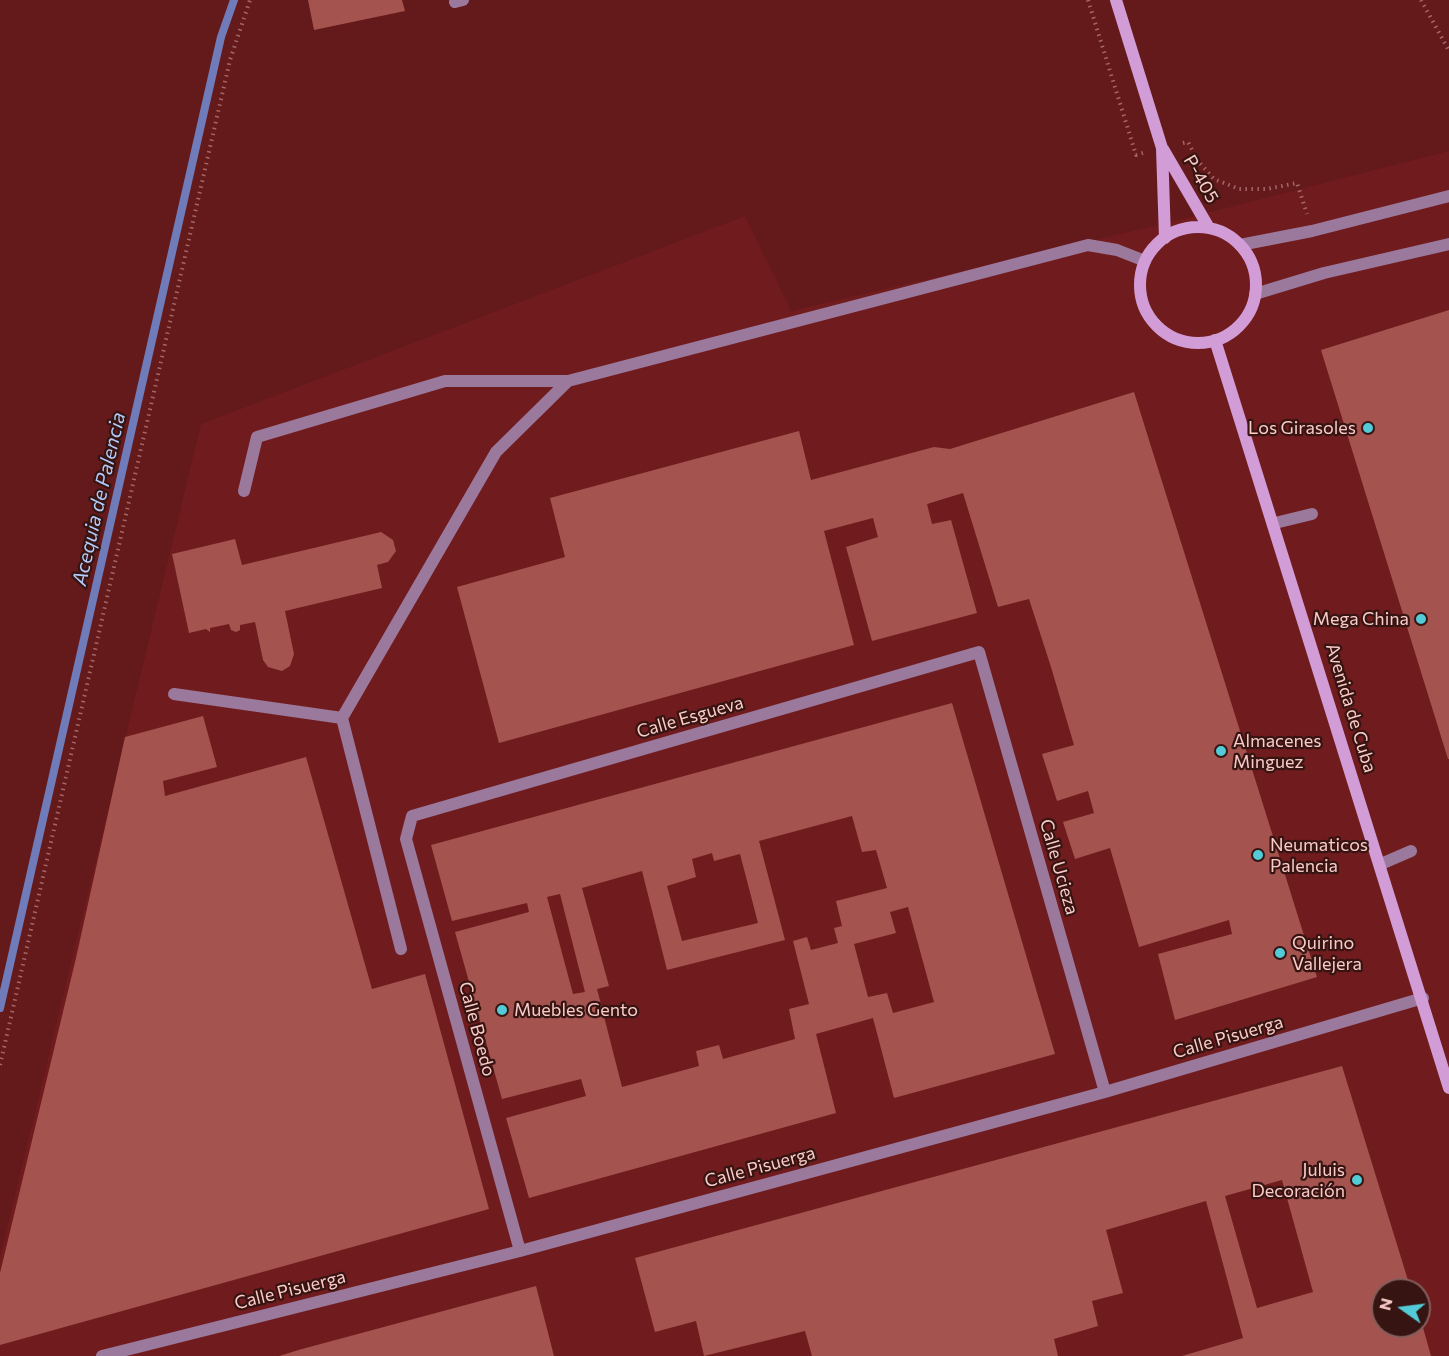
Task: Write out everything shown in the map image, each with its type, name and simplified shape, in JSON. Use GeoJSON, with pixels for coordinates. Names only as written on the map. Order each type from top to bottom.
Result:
{"type":"FeatureCollection","features":[{"type":"Feature","properties":{"kind":"main road","name":"P-405"},"geometry":{"type":"LineString","coordinates":[[1116,0],[1162,148],[1209,228]]}},
{"type":"Feature","properties":{"kind":"main road","name":"P-405"},"geometry":{"type":"LineString","coordinates":[[1162,148],[1165,238]]}},
{"type":"Feature","properties":{"kind":"main road","name":"P-405"},"geometry":{"type":"LineString","coordinates":[[1145,261],[1165,238],[1188,228],[1209,228],[1222,232],[1240,245]]}},
{"type":"Feature","properties":{"kind":"main road"},"geometry":{"type":"LineString","coordinates":[[1145,261],[1141,276],[1141,294],[1147,311],[1158,326],[1184,340],[1215,340],[1231,332],[1245,318],[1255,294],[1254,270],[1240,245]]}},
{"type":"Feature","properties":{"kind":"main road","name":"Avenida de Cuba"},"geometry":{"type":"LineString","coordinates":[[1215,340],[1275,524],[1449,1088]]}},
{"type":"Feature","properties":{"kind":"street"},"geometry":{"type":"LineString","coordinates":[[1240,245],[1312,231],[1449,196]]}},
{"type":"Feature","properties":{"kind":"street"},"geometry":{"type":"LineString","coordinates":[[1255,294],[1324,273],[1449,244]]}},
{"type":"Feature","properties":{"kind":"street"},"geometry":{"type":"LineString","coordinates":[[244,492],[257,437],[444,381],[568,381],[1088,245],[1117,250],[1145,261]]}},
{"type":"Feature","properties":{"kind":"street"},"geometry":{"type":"LineString","coordinates":[[401,949],[342,718],[496,452],[568,381]]}},
{"type":"Feature","properties":{"kind":"street"},"geometry":{"type":"LineString","coordinates":[[1275,524],[1312,513]]}},
{"type":"Feature","properties":{"kind":"street","name":"Calle Esgueva"},"geometry":{"type":"LineString","coordinates":[[412,816],[979,652]]}},
{"type":"Feature","properties":{"kind":"street","name":"Calle Ucieza"},"geometry":{"type":"LineString","coordinates":[[979,652],[1105,1092]]}},
{"type":"Feature","properties":{"kind":"street"},"geometry":{"type":"LineString","coordinates":[[174,694],[342,718]]}},
{"type":"Feature","properties":{"kind":"street","name":"Calle Boedo"},"geometry":{"type":"LineString","coordinates":[[412,816],[406,839],[520,1251]]}},
{"type":"Feature","properties":{"kind":"street"},"geometry":{"type":"LineString","coordinates":[[1381,864],[1410,850]]}},
{"type":"Feature","properties":{"kind":"street","name":"Calle Pisuerga"},"geometry":{"type":"LineString","coordinates":[[102,1356],[520,1251],[1105,1092],[1423,998]]}},
{"type":"Feature","properties":{"kind":"path"},"geometry":{"type":"LineString","coordinates":[[0,1065],[230,60],[250,0]]}},
{"type":"Feature","properties":{"kind":"path"},"geometry":{"type":"LineString","coordinates":[[1088,0],[1136,155],[1188,142],[1198,161],[1214,178],[1239,189],[1267,189],[1298,183],[1312,231]]}},
{"type":"Feature","properties":{"kind":"path"},"geometry":{"type":"LineString","coordinates":[[1420,0],[1449,51]]}},
{"type":"Feature","properties":{"kind":"shaded area"},"geometry":{"type":"Polygon","coordinates":[[[1449,151],[1449,1356],[0,1356],[0,1258],[201,424],[745,216],[791,311],[1167,223],[1449,151]]]}},
{"type":"Feature","properties":{"kind":"building"},"geometry":{"type":"Polygon","coordinates":[[[308,0],[402,0],[405,11],[314,30],[308,0]]]}},
{"type":"Feature","properties":{"kind":"building"},"geometry":{"type":"Polygon","coordinates":[[[1449,310],[1449,759],[1448,759],[1321,350],[1449,310]]]}},
{"type":"Feature","properties":{"kind":"building"},"geometry":{"type":"Polygon","coordinates":[[[1134,392],[1317,977],[1175,1020],[1158,954],[1232,934],[1229,920],[1139,947],[1110,848],[1075,859],[1063,822],[1094,813],[1088,791],[1057,801],[1042,754],[1074,745],[1051,667],[1029,599],[998,607],[963,493],[927,504],[932,524],[951,520],[977,613],[872,641],[846,547],[878,537],[873,518],[824,531],[854,645],[499,743],[457,587],[565,557],[550,498],[799,431],[811,480],[934,447],[950,449],[1134,392]]]}},
{"type":"Feature","properties":{"kind":"building"},"geometry":{"type":"Polygon","coordinates":[[[381,532],[393,540],[396,551],[388,562],[377,565],[382,588],[285,611],[294,654],[290,666],[282,671],[268,667],[263,660],[255,622],[240,625],[240,630],[236,632],[231,630],[229,624],[210,628],[210,632],[206,629],[189,633],[172,554],[235,539],[242,565],[381,532]]]}},
{"type":"Feature","properties":{"kind":"building"},"geometry":{"type":"Polygon","coordinates":[[[952,703],[1055,1054],[894,1098],[873,1018],[816,1034],[836,1113],[529,1198],[506,1118],[586,1096],[581,1079],[502,1099],[455,932],[529,912],[527,903],[452,921],[431,845],[952,703]],[[852,816],[759,841],[785,940],[667,970],[642,871],[582,888],[609,986],[597,989],[622,1087],[699,1066],[696,1051],[719,1045],[723,1059],[795,1039],[789,1009],[809,1004],[793,941],[807,937],[811,950],[838,943],[834,928],[842,926],[836,901],[887,888],[876,850],[862,852],[852,816]],[[712,853],[692,859],[696,877],[667,886],[682,941],[758,923],[740,854],[714,861],[712,853]],[[560,894],[547,897],[573,994],[585,992],[560,894]],[[908,907],[890,912],[896,933],[854,944],[868,997],[887,993],[893,1013],[934,1002],[908,907]]]}},
{"type":"Feature","properties":{"kind":"building"},"geometry":{"type":"Polygon","coordinates":[[[203,716],[217,767],[163,781],[165,796],[306,757],[372,989],[425,974],[489,1209],[0,1345],[0,1273],[76,958],[125,737],[203,716]]]}},
{"type":"Feature","properties":{"kind":"building"},"geometry":{"type":"Polygon","coordinates":[[[1342,1066],[1407,1278],[1371,1278],[1371,1338],[1426,1338],[1431,1356],[1182,1356],[1243,1338],[1206,1201],[1106,1230],[1123,1293],[1092,1301],[1098,1326],[1054,1339],[1058,1356],[812,1356],[805,1331],[704,1356],[696,1321],[655,1332],[635,1258],[1342,1066]],[[1282,1180],[1225,1196],[1257,1308],[1313,1292],[1282,1180]]]}},
{"type":"Feature","properties":{"kind":"building"},"geometry":{"type":"Polygon","coordinates":[[[536,1286],[554,1356],[279,1356],[302,1349],[536,1286]]]}},
{"type":"Feature","properties":{"kind":"waterway","name":"Acequia de Palencia"},"geometry":{"type":"LineString","coordinates":[[0,1008],[221,37],[234,0]]}},
{"type":"Feature","properties":{"kind":"place","name":"Los Girasoles"},"geometry":{"type":"Point","coordinates":[1368,428]}},
{"type":"Feature","properties":{"kind":"place","name":"Mega China"},"geometry":{"type":"Point","coordinates":[1421,619]}},
{"type":"Feature","properties":{"kind":"place","name":"Almacenes Minguez"},"geometry":{"type":"Point","coordinates":[1221,751]}},
{"type":"Feature","properties":{"kind":"place","name":"Neumaticos Palencia"},"geometry":{"type":"Point","coordinates":[1258,855]}},
{"type":"Feature","properties":{"kind":"place","name":"Quirino Vallejera"},"geometry":{"type":"Point","coordinates":[1280,953]}},
{"type":"Feature","properties":{"kind":"place","name":"Muebles Gento"},"geometry":{"type":"Point","coordinates":[502,1010]}},
{"type":"Feature","properties":{"kind":"place","name":"Juluis Decoración"},"geometry":{"type":"Point","coordinates":[1357,1180]}}]}
